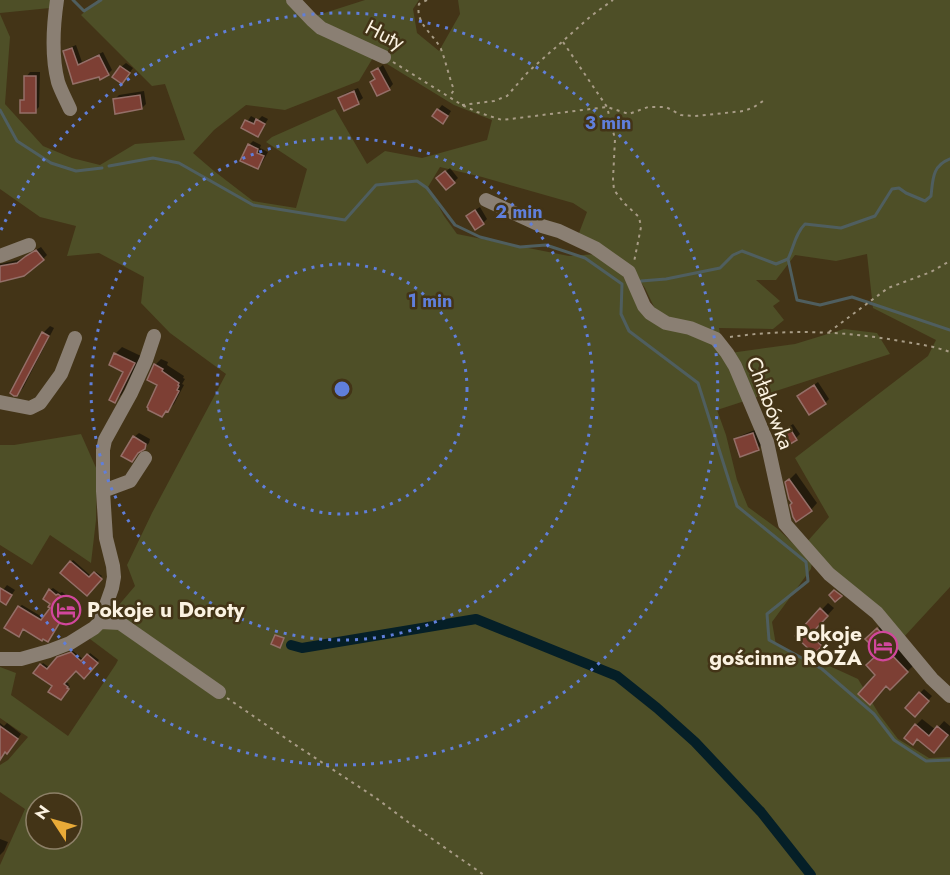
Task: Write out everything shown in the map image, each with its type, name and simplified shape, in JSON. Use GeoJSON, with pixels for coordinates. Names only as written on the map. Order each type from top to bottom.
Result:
{"type":"FeatureCollection","features":[{"type":"Feature","properties":{"kind":"street"},"geometry":{"type":"LineString","coordinates":[[57,0],[53,36],[54,59],[59,84],[70,109]]}},
{"type":"Feature","properties":{"kind":"street","name":"Huty"},"geometry":{"type":"LineString","coordinates":[[293,0],[321,28],[384,57]]}},
{"type":"Feature","properties":{"kind":"street"},"geometry":{"type":"LineString","coordinates":[[486,200],[595,248],[629,272],[644,306],[650,313],[666,323],[690,328],[716,339]]}},
{"type":"Feature","properties":{"kind":"street"},"geometry":{"type":"LineString","coordinates":[[0,256],[29,245]]}},
{"type":"Feature","properties":{"kind":"street"},"geometry":{"type":"LineString","coordinates":[[0,659],[21,659],[49,651],[70,643],[100,622],[114,577],[106,538],[102,450],[105,440],[131,393],[154,336]]}},
{"type":"Feature","properties":{"kind":"street"},"geometry":{"type":"LineString","coordinates":[[0,402],[30,408],[40,403],[61,374],[75,338]]}},
{"type":"Feature","properties":{"kind":"street","name":"Chłabówka"},"geometry":{"type":"LineString","coordinates":[[716,339],[735,366],[767,442],[784,524],[829,574],[878,613],[932,680],[950,696]]}},
{"type":"Feature","properties":{"kind":"street"},"geometry":{"type":"LineString","coordinates":[[103,491],[130,481],[145,458]]}},
{"type":"Feature","properties":{"kind":"street"},"geometry":{"type":"LineString","coordinates":[[100,622],[120,623],[219,692]]}},
{"type":"Feature","properties":{"kind":"path"},"geometry":{"type":"LineString","coordinates":[[427,0],[419,4],[417,12],[423,25],[440,48],[454,90],[449,97]]}},
{"type":"Feature","properties":{"kind":"path"},"geometry":{"type":"LineString","coordinates":[[462,105],[494,101],[507,96],[528,72],[591,16],[613,0]]}},
{"type":"Feature","properties":{"kind":"path"},"geometry":{"type":"LineString","coordinates":[[563,42],[608,107],[615,140],[614,190],[639,217],[641,227],[635,260],[629,272]]}},
{"type":"Feature","properties":{"kind":"path","name":"Huty"},"geometry":{"type":"LineString","coordinates":[[384,57],[462,105],[502,120],[608,107],[629,114],[648,106],[666,107],[681,115],[695,116],[744,111],[766,99]]}},
{"type":"Feature","properties":{"kind":"path"},"geometry":{"type":"LineString","coordinates":[[829,332],[888,288],[931,272],[950,261]]}},
{"type":"Feature","properties":{"kind":"path"},"geometry":{"type":"LineString","coordinates":[[716,339],[755,333],[829,332],[884,338],[950,352]]}},
{"type":"Feature","properties":{"kind":"path"},"geometry":{"type":"LineString","coordinates":[[219,692],[376,798],[484,875]]}},
{"type":"Feature","properties":{"kind":"shaded area"},"geometry":{"type":"Polygon","coordinates":[[[0,0],[52,0],[50,8],[0,13],[0,0]]]}},
{"type":"Feature","properties":{"kind":"shaded area"},"geometry":{"type":"Polygon","coordinates":[[[98,0],[290,0],[315,16],[365,0],[419,0],[413,9],[417,33],[439,51],[460,14],[458,0],[950,0],[950,587],[903,638],[833,575],[806,543],[829,517],[795,458],[928,356],[936,340],[873,308],[867,254],[836,261],[795,255],[776,280],[756,280],[780,301],[773,306],[784,320],[773,329],[719,328],[723,354],[795,344],[844,329],[877,333],[890,354],[717,410],[737,480],[748,507],[778,529],[812,562],[811,569],[772,622],[776,645],[858,679],[879,714],[898,739],[929,758],[950,757],[950,875],[0,875],[0,865],[24,811],[24,851],[84,851],[84,791],[24,791],[24,808],[0,792],[0,765],[8,760],[28,737],[0,718],[0,667],[16,673],[11,695],[68,736],[118,660],[90,639],[135,586],[127,565],[226,374],[170,333],[141,303],[144,277],[99,253],[67,256],[76,226],[40,217],[0,189],[0,14],[10,37],[5,104],[43,146],[72,158],[100,165],[135,144],[185,140],[165,84],[152,86],[81,15],[98,0]],[[374,56],[359,81],[285,110],[246,105],[214,130],[193,153],[253,201],[296,208],[307,169],[266,142],[272,137],[335,109],[367,164],[385,151],[422,158],[487,140],[492,120],[454,105],[374,56]],[[440,167],[428,187],[457,234],[569,256],[597,254],[622,274],[638,305],[655,309],[645,288],[632,270],[579,233],[587,212],[573,203],[440,167]]]}},
{"type":"Feature","properties":{"kind":"shaded area"},"geometry":{"type":"Polygon","coordinates":[[[81,434],[97,470],[96,520],[91,563],[50,535],[32,565],[0,545],[0,445],[14,445],[81,434]]]}},
{"type":"Feature","properties":{"kind":"building"},"geometry":{"type":"Polygon","coordinates":[[[72,48],[78,65],[99,55],[109,75],[100,80],[99,77],[73,84],[63,51],[72,48]]]}},
{"type":"Feature","properties":{"kind":"building"},"geometry":{"type":"Polygon","coordinates":[[[120,66],[130,73],[122,84],[112,77],[120,66]]]}},
{"type":"Feature","properties":{"kind":"building"},"geometry":{"type":"Polygon","coordinates":[[[378,68],[390,90],[377,96],[370,82],[375,79],[371,72],[378,68]]]}},
{"type":"Feature","properties":{"kind":"building"},"geometry":{"type":"Polygon","coordinates":[[[24,76],[36,76],[36,113],[20,113],[20,100],[24,100],[24,76]]]}},
{"type":"Feature","properties":{"kind":"building"},"geometry":{"type":"Polygon","coordinates":[[[354,91],[359,104],[344,111],[338,98],[354,91]]]}},
{"type":"Feature","properties":{"kind":"building"},"geometry":{"type":"Polygon","coordinates":[[[140,95],[142,109],[115,114],[113,99],[140,95]]]}},
{"type":"Feature","properties":{"kind":"building"},"geometry":{"type":"Polygon","coordinates":[[[437,109],[448,116],[443,124],[432,116],[437,109]]]}},
{"type":"Feature","properties":{"kind":"building"},"geometry":{"type":"Polygon","coordinates":[[[256,119],[265,124],[258,137],[241,128],[245,120],[254,124],[256,119]]]}},
{"type":"Feature","properties":{"kind":"building"},"geometry":{"type":"Polygon","coordinates":[[[248,144],[258,149],[257,153],[264,156],[258,169],[240,161],[248,144]]]}},
{"type":"Feature","properties":{"kind":"building"},"geometry":{"type":"Polygon","coordinates":[[[445,171],[455,183],[446,190],[436,178],[445,171]]]}},
{"type":"Feature","properties":{"kind":"building"},"geometry":{"type":"Polygon","coordinates":[[[475,210],[484,224],[475,230],[466,216],[475,210]]]}},
{"type":"Feature","properties":{"kind":"building"},"geometry":{"type":"Polygon","coordinates":[[[36,250],[44,260],[24,276],[0,282],[0,266],[17,263],[36,250]]]}},
{"type":"Feature","properties":{"kind":"building"},"geometry":{"type":"Polygon","coordinates":[[[42,332],[49,336],[17,396],[14,396],[10,393],[42,332]]]}},
{"type":"Feature","properties":{"kind":"building"},"geometry":{"type":"Polygon","coordinates":[[[114,353],[135,363],[115,403],[109,400],[123,372],[109,365],[114,353]]]}},
{"type":"Feature","properties":{"kind":"building"},"geometry":{"type":"Polygon","coordinates":[[[154,364],[179,383],[177,390],[179,391],[168,412],[166,411],[162,417],[148,410],[147,407],[157,385],[147,380],[154,364]]]}},
{"type":"Feature","properties":{"kind":"building"},"geometry":{"type":"Polygon","coordinates":[[[814,385],[826,404],[809,415],[797,396],[814,385]]]}},
{"type":"Feature","properties":{"kind":"building"},"geometry":{"type":"Polygon","coordinates":[[[789,427],[797,440],[782,449],[774,436],[789,427]]]}},
{"type":"Feature","properties":{"kind":"building"},"geometry":{"type":"Polygon","coordinates":[[[753,433],[759,450],[740,457],[734,439],[753,433]]]}},
{"type":"Feature","properties":{"kind":"building"},"geometry":{"type":"Polygon","coordinates":[[[133,436],[146,444],[145,449],[138,453],[132,462],[121,456],[133,436]]]}},
{"type":"Feature","properties":{"kind":"building"},"geometry":{"type":"Polygon","coordinates":[[[789,479],[812,511],[796,522],[785,482],[789,479]]]}},
{"type":"Feature","properties":{"kind":"building"},"geometry":{"type":"Polygon","coordinates":[[[70,561],[89,577],[94,572],[102,579],[87,596],[60,573],[70,561]]]}},
{"type":"Feature","properties":{"kind":"building"},"geometry":{"type":"Polygon","coordinates":[[[0,588],[12,595],[6,605],[0,601],[0,588]]]}},
{"type":"Feature","properties":{"kind":"building"},"geometry":{"type":"Polygon","coordinates":[[[49,589],[77,607],[67,620],[63,617],[48,642],[43,639],[42,641],[23,629],[19,637],[4,628],[18,606],[41,620],[50,608],[48,607],[50,604],[43,599],[49,589]]]}},
{"type":"Feature","properties":{"kind":"building"},"geometry":{"type":"Polygon","coordinates":[[[834,590],[842,596],[835,602],[829,595],[834,590]]]}},
{"type":"Feature","properties":{"kind":"building"},"geometry":{"type":"Polygon","coordinates":[[[820,608],[828,616],[810,635],[822,646],[814,654],[795,636],[820,608]]]}},
{"type":"Feature","properties":{"kind":"building"},"geometry":{"type":"Polygon","coordinates":[[[877,628],[895,649],[890,653],[908,672],[890,690],[886,686],[870,705],[858,694],[875,675],[866,665],[879,653],[865,639],[877,628]]]}},
{"type":"Feature","properties":{"kind":"building"},"geometry":{"type":"Polygon","coordinates":[[[275,635],[284,638],[280,648],[271,644],[275,635]]]}},
{"type":"Feature","properties":{"kind":"building"},"geometry":{"type":"Polygon","coordinates":[[[71,652],[81,661],[87,654],[98,663],[84,679],[76,671],[64,684],[69,689],[61,700],[48,692],[52,686],[33,673],[40,664],[47,669],[57,657],[71,652]]]}},
{"type":"Feature","properties":{"kind":"building"},"geometry":{"type":"Polygon","coordinates":[[[919,692],[929,701],[915,717],[905,708],[919,692]]]}},
{"type":"Feature","properties":{"kind":"building"},"geometry":{"type":"Polygon","coordinates":[[[915,724],[929,736],[937,726],[948,735],[934,753],[917,739],[913,745],[904,738],[915,724]]]}},
{"type":"Feature","properties":{"kind":"building"},"geometry":{"type":"Polygon","coordinates":[[[0,726],[18,739],[0,760],[0,726]]]}},
{"type":"Feature","properties":{"kind":"waterway"},"geometry":{"type":"LineString","coordinates":[[73,0],[84,11],[101,0]]}},
{"type":"Feature","properties":{"kind":"waterway"},"geometry":{"type":"LineString","coordinates":[[0,110],[17,141],[51,163],[76,171],[102,168]]}},
{"type":"Feature","properties":{"kind":"waterway"},"geometry":{"type":"LineString","coordinates":[[109,166],[153,158],[179,163],[253,205],[345,220],[376,185],[417,181],[427,188],[455,225],[480,237],[520,247],[546,245],[585,258],[622,284],[621,314],[629,331],[698,383],[737,506],[806,562],[808,581],[767,614],[769,640],[822,669],[874,714],[894,740],[926,761],[950,760]]}},
{"type":"Feature","properties":{"kind":"waterway"},"geometry":{"type":"LineString","coordinates":[[641,281],[666,279],[720,268],[733,255],[742,251],[776,264],[788,259],[797,236],[805,224],[841,228],[875,216],[892,189],[899,188],[925,201],[931,196],[937,169],[950,159]]}},
{"type":"Feature","properties":{"kind":"waterway"},"geometry":{"type":"LineString","coordinates":[[788,259],[797,300],[820,305],[852,297],[950,330]]}},
{"type":"Feature","properties":{"kind":"waterway"},"geometry":{"type":"LineString","coordinates":[[291,645],[302,648],[476,619],[617,676],[695,742],[761,812],[811,875]]}},
{"type":"Feature","properties":{"kind":"place","name":"Pokoje u Doroty"},"geometry":{"type":"Point","coordinates":[66,610]}},
{"type":"Feature","properties":{"kind":"place","name":"Pokoje gościnne RÓŻA"},"geometry":{"type":"Point","coordinates":[883,646]}}]}
